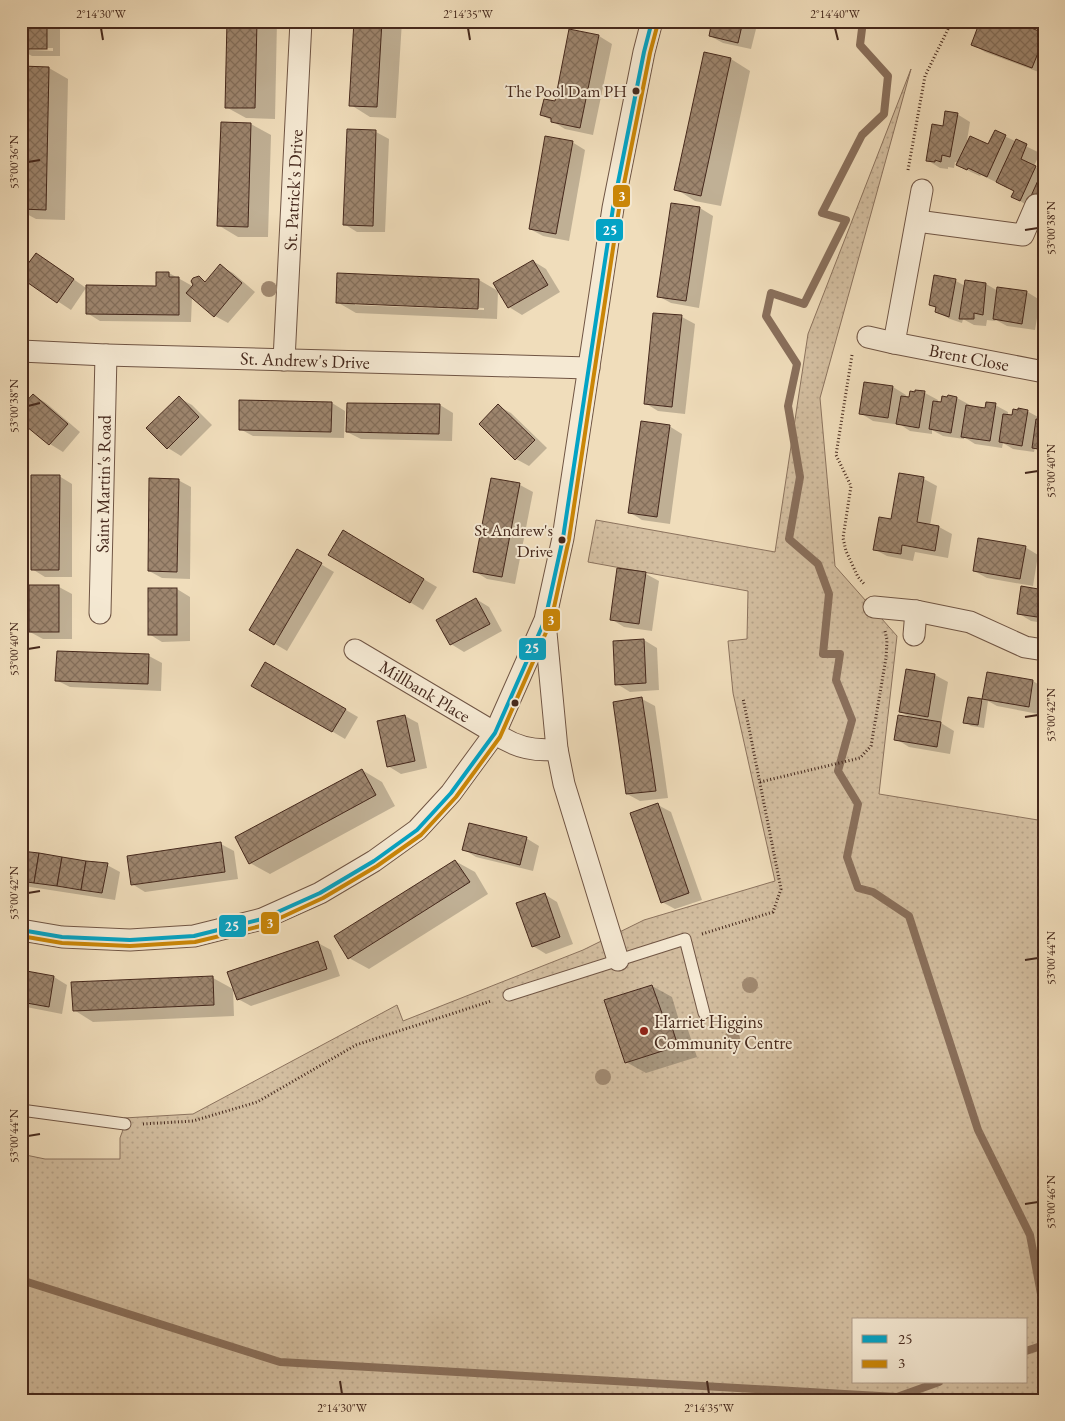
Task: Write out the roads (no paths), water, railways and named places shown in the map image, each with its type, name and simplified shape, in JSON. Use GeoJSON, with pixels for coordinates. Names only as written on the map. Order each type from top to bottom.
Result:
{"type":"FeatureCollection","features":[{"type":"Feature","properties":{"kind":"street","name":"St. Patrick's Drive"},"geometry":{"type":"LineString","coordinates":[[284,360],[301,21]]}},
{"type":"Feature","properties":{"kind":"street"},"geometry":{"type":"LineString","coordinates":[[21,930],[62,937],[130,940],[194,936],[262,919],[320,893],[374,861],[416,830],[451,793],[495,733],[545,620],[562,538],[613,208],[644,52],[652,21]]}},
{"type":"Feature","properties":{"kind":"street"},"geometry":{"type":"LineString","coordinates":[[894,342],[922,190]]}},
{"type":"Feature","properties":{"kind":"street"},"geometry":{"type":"LineString","coordinates":[[917,221],[1023,235],[1036,205]]}},
{"type":"Feature","properties":{"kind":"street","name":"Brent Close"},"geometry":{"type":"LineString","coordinates":[[868,337],[1044,372]]}},
{"type":"Feature","properties":{"kind":"street","name":"St. Andrew's Drive"},"geometry":{"type":"LineString","coordinates":[[21,351],[589,368]]}},
{"type":"Feature","properties":{"kind":"street","name":"Saint Martin's Road"},"geometry":{"type":"LineString","coordinates":[[100,613],[106,355]]}},
{"type":"Feature","properties":{"kind":"street"},"geometry":{"type":"LineString","coordinates":[[874,607],[916,611],[970,622],[1025,647],[1044,650]]}},
{"type":"Feature","properties":{"kind":"street"},"geometry":{"type":"LineString","coordinates":[[914,635],[916,611]]}},
{"type":"Feature","properties":{"kind":"street"},"geometry":{"type":"LineString","coordinates":[[545,620],[558,749],[564,784],[618,960]]}},
{"type":"Feature","properties":{"kind":"street","name":"Millbank Place"},"geometry":{"type":"LineString","coordinates":[[355,650],[508,742],[542,751],[558,749]]}},
{"type":"Feature","properties":{"kind":"lane"},"geometry":{"type":"LineString","coordinates":[[509,995],[685,939],[704,1013]]}},
{"type":"Feature","properties":{"kind":"lane"},"geometry":{"type":"LineString","coordinates":[[21,1110],[125,1124]]}},
{"type":"Feature","properties":{"kind":"waterway"},"geometry":{"type":"LineString","coordinates":[[863,21],[860,45],[888,76],[884,114],[862,135],[822,213],[846,220],[804,304],[771,293],[766,316],[797,364],[788,406],[800,477],[789,539],[818,564],[829,594],[823,654],[840,654],[836,680],[852,720],[838,771],[858,804],[847,857],[858,888],[873,892],[909,916],[978,1130],[1030,1235],[1044,1310]]}},
{"type":"Feature","properties":{"kind":"waterway"},"geometry":{"type":"LineString","coordinates":[[21,1280],[280,1362],[897,1397],[933,1384]]}},
{"type":"Feature","properties":{"kind":"waterway"},"geometry":{"type":"LineString","coordinates":[[1028,1350],[1044,1345]]}},
{"type":"Feature","properties":{"kind":"place","name":"The Pool Dam PH"},"geometry":{"type":"Point","coordinates":[636,91]}},
{"type":"Feature","properties":{"kind":"place","name":"St Andrew's Drive"},"geometry":{"type":"Point","coordinates":[562,540]}},
{"type":"Feature","properties":{"kind":"place","name":"Harriet Higgins Community Centre"},"geometry":{"type":"Point","coordinates":[644,1031]}}]}
